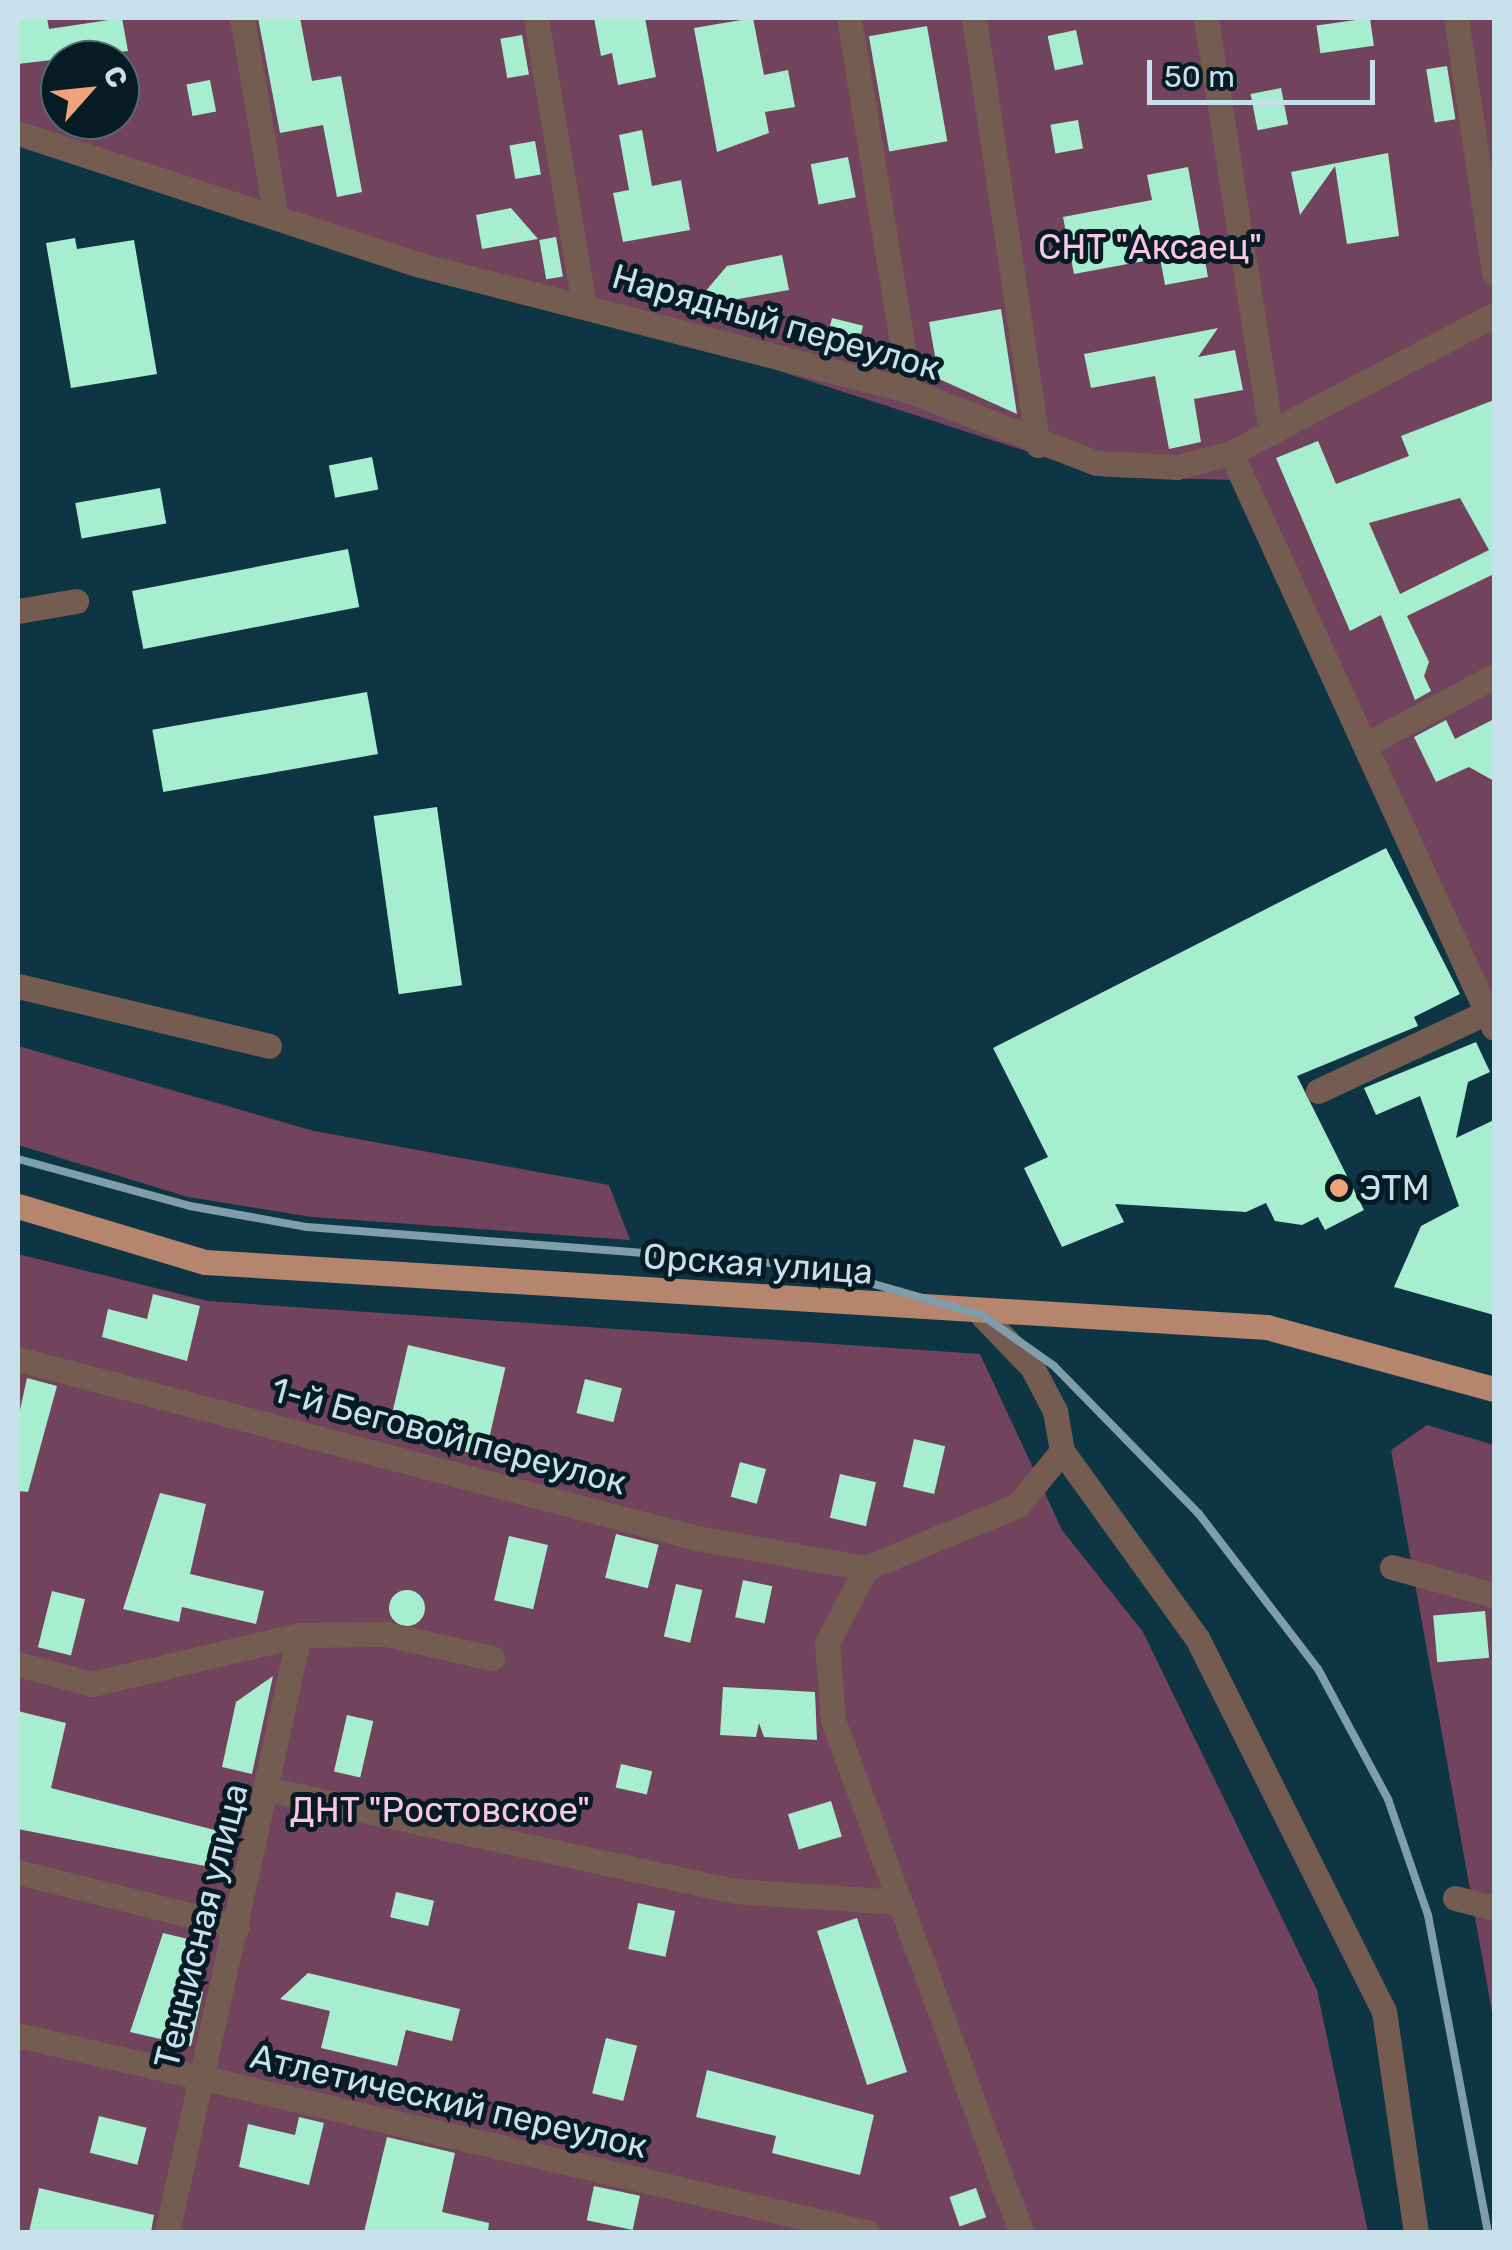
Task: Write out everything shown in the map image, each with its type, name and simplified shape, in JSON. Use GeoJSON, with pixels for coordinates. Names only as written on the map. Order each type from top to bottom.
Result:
{"type":"FeatureCollection","features":[{"type":"Feature","properties":{"kind":"main road","name":"Орская улица"},"geometry":{"type":"LineString","coordinates":[[18,1206],[205,1262],[982,1315],[1266,1328],[1494,1388]]}},
{"type":"Feature","properties":{"kind":"street"},"geometry":{"type":"LineString","coordinates":[[242,18],[275,212]]}},
{"type":"Feature","properties":{"kind":"street"},"geometry":{"type":"LineString","coordinates":[[536,18],[584,304]]}},
{"type":"Feature","properties":{"kind":"street"},"geometry":{"type":"LineString","coordinates":[[848,18],[910,391]]}},
{"type":"Feature","properties":{"kind":"street"},"geometry":{"type":"LineString","coordinates":[[974,18],[1038,445]]}},
{"type":"Feature","properties":{"kind":"street"},"geometry":{"type":"LineString","coordinates":[[1206,18],[1271,433]]}},
{"type":"Feature","properties":{"kind":"street"},"geometry":{"type":"LineString","coordinates":[[1456,18],[1494,273]]}},
{"type":"Feature","properties":{"kind":"street","name":"Нарядный переулок"},"geometry":{"type":"LineString","coordinates":[[18,134],[275,212],[416,264],[584,304],[910,391],[1038,445],[1097,464],[1177,466],[1230,453],[1494,315]]}},
{"type":"Feature","properties":{"kind":"street"},"geometry":{"type":"LineString","coordinates":[[1230,453],[1492,1017],[1318,1091]]}},
{"type":"Feature","properties":{"kind":"street"},"geometry":{"type":"LineString","coordinates":[[18,610],[76,601]]}},
{"type":"Feature","properties":{"kind":"street"},"geometry":{"type":"LineString","coordinates":[[1366,745],[1494,676]]}},
{"type":"Feature","properties":{"kind":"street"},"geometry":{"type":"LineString","coordinates":[[18,986],[269,1046]]}},
{"type":"Feature","properties":{"kind":"street"},"geometry":{"type":"LineString","coordinates":[[982,1315],[1032,1367],[1055,1411],[1062,1451],[1197,1638],[1384,2011],[1416,2232]]}},
{"type":"Feature","properties":{"kind":"street","name":"1-й Беговой переулок"},"geometry":{"type":"LineString","coordinates":[[18,1358],[697,1538],[866,1568]]}},
{"type":"Feature","properties":{"kind":"street"},"geometry":{"type":"LineString","coordinates":[[1021,2232],[833,1720],[827,1644],[866,1568],[1018,1505],[1062,1451]]}},
{"type":"Feature","properties":{"kind":"street"},"geometry":{"type":"LineString","coordinates":[[1392,1566],[1494,1595]]}},
{"type":"Feature","properties":{"kind":"street"},"geometry":{"type":"LineString","coordinates":[[18,1664],[92,1684],[299,1635],[386,1634],[492,1658]]}},
{"type":"Feature","properties":{"kind":"street","name":"Теннисная улица"},"geometry":{"type":"LineString","coordinates":[[168,2232],[200,2080],[271,1790],[299,1635]]}},
{"type":"Feature","properties":{"kind":"street"},"geometry":{"type":"LineString","coordinates":[[271,1790],[736,1891],[900,1902]]}},
{"type":"Feature","properties":{"kind":"street"},"geometry":{"type":"LineString","coordinates":[[18,1872],[236,1927]]}},
{"type":"Feature","properties":{"kind":"street"},"geometry":{"type":"LineString","coordinates":[[1455,1898],[1494,1908]]}},
{"type":"Feature","properties":{"kind":"street","name":"Атлетический переулок"},"geometry":{"type":"LineString","coordinates":[[18,2035],[866,2232]]}},
{"type":"Feature","properties":{"kind":"green space","name":"СНТ \"Аксаец\""},"geometry":{"type":"Polygon","coordinates":[[[18,18],[1494,18],[1494,1001],[1236,480],[1106,477],[585,308],[18,141],[18,18]]]}},
{"type":"Feature","properties":{"kind":"green space"},"geometry":{"type":"Polygon","coordinates":[[[18,1046],[314,1131],[609,1185],[630,1240],[312,1217],[188,1197],[18,1145],[18,1046]]]}},
{"type":"Feature","properties":{"kind":"green space","name":"ДНТ \"Ростовское\""},"geometry":{"type":"Polygon","coordinates":[[[18,1254],[208,1301],[980,1354],[1062,1530],[1143,1632],[1317,1990],[1368,2232],[18,2232],[18,1254]]]}},
{"type":"Feature","properties":{"kind":"green space"},"geometry":{"type":"Polygon","coordinates":[[[1427,1425],[1494,1445],[1494,2023],[1391,1450],[1427,1425]]]}},
{"type":"Feature","properties":{"kind":"building"},"geometry":{"type":"Polygon","coordinates":[[[18,18],[47,18],[49,29],[122,18],[126,40],[40,40],[40,61],[18,64],[18,18]]]}},
{"type":"Feature","properties":{"kind":"building"},"geometry":{"type":"Polygon","coordinates":[[[258,18],[300,18],[312,81],[341,76],[362,192],[337,197],[323,125],[280,133],[258,18]]]}},
{"type":"Feature","properties":{"kind":"building"},"geometry":{"type":"Polygon","coordinates":[[[594,18],[645,18],[656,77],[618,85],[612,53],[601,56],[594,18]]]}},
{"type":"Feature","properties":{"kind":"building"},"geometry":{"type":"Polygon","coordinates":[[[753,18],[764,75],[788,70],[795,107],[765,112],[769,133],[717,152],[694,28],[753,18]]]}},
{"type":"Feature","properties":{"kind":"building"},"geometry":{"type":"Polygon","coordinates":[[[1370,18],[1374,46],[1320,53],[1317,26],[1370,18]]]}},
{"type":"Feature","properties":{"kind":"building"},"geometry":{"type":"Polygon","coordinates":[[[927,26],[947,141],[889,151],[869,36],[927,26]]]}},
{"type":"Feature","properties":{"kind":"building"},"geometry":{"type":"Polygon","coordinates":[[[1076,30],[1083,64],[1055,70],[1048,36],[1076,30]]]}},
{"type":"Feature","properties":{"kind":"building"},"geometry":{"type":"Polygon","coordinates":[[[522,35],[529,74],[507,78],[500,39],[522,35]]]}},
{"type":"Feature","properties":{"kind":"building"},"geometry":{"type":"Polygon","coordinates":[[[1447,66],[1455,119],[1435,123],[1426,69],[1447,66]]]}},
{"type":"Feature","properties":{"kind":"building"},"geometry":{"type":"Polygon","coordinates":[[[210,80],[216,111],[193,116],[186,85],[210,80]]]}},
{"type":"Feature","properties":{"kind":"building"},"geometry":{"type":"Polygon","coordinates":[[[1281,88],[1288,124],[1258,130],[1251,94],[1281,88]]]}},
{"type":"Feature","properties":{"kind":"building"},"geometry":{"type":"Polygon","coordinates":[[[1078,120],[1083,149],[1055,153],[1050,125],[1078,120]]]}},
{"type":"Feature","properties":{"kind":"building"},"geometry":{"type":"Polygon","coordinates":[[[642,130],[652,186],[681,180],[690,230],[623,242],[613,193],[629,190],[619,135],[642,130]]]}},
{"type":"Feature","properties":{"kind":"building"},"geometry":{"type":"Polygon","coordinates":[[[535,141],[541,174],[515,179],[509,146],[535,141]]]}},
{"type":"Feature","properties":{"kind":"building"},"geometry":{"type":"Polygon","coordinates":[[[1388,153],[1399,236],[1347,244],[1335,166],[1300,215],[1291,172],[1388,153]]]}},
{"type":"Feature","properties":{"kind":"building"},"geometry":{"type":"Polygon","coordinates":[[[848,157],[856,197],[819,204],[811,164],[848,157]]]}},
{"type":"Feature","properties":{"kind":"building"},"geometry":{"type":"Polygon","coordinates":[[[1188,167],[1208,277],[1165,285],[1160,258],[1074,274],[1063,217],[1152,200],[1147,175],[1188,167]]]}},
{"type":"Feature","properties":{"kind":"building"},"geometry":{"type":"Polygon","coordinates":[[[511,208],[538,239],[482,249],[476,215],[511,208]]]}},
{"type":"Feature","properties":{"kind":"building"},"geometry":{"type":"Polygon","coordinates":[[[556,237],[563,276],[546,279],[539,240],[556,237]]]}},
{"type":"Feature","properties":{"kind":"building"},"geometry":{"type":"Polygon","coordinates":[[[75,238],[77,249],[134,240],[157,374],[71,388],[46,243],[75,238]]]}},
{"type":"Feature","properties":{"kind":"building"},"geometry":{"type":"Polygon","coordinates":[[[782,255],[789,290],[692,307],[727,266],[782,255]]]}},
{"type":"Feature","properties":{"kind":"building"},"geometry":{"type":"Polygon","coordinates":[[[1001,309],[1017,414],[939,379],[929,322],[1001,309]]]}},
{"type":"Feature","properties":{"kind":"building"},"geometry":{"type":"Polygon","coordinates":[[[832,318],[863,326],[856,354],[825,346],[832,318]]]}},
{"type":"Feature","properties":{"kind":"building"},"geometry":{"type":"Polygon","coordinates":[[[1218,328],[1198,357],[1235,350],[1243,390],[1194,399],[1201,442],[1169,449],[1155,376],[1091,388],[1084,354],[1218,328]]]}},
{"type":"Feature","properties":{"kind":"building"},"geometry":{"type":"Polygon","coordinates":[[[1494,400],[1494,574],[1407,616],[1429,662],[1424,676],[1431,691],[1415,700],[1381,615],[1350,631],[1276,458],[1318,441],[1336,484],[1409,456],[1401,436],[1494,400]],[[1460,498],[1369,523],[1400,594],[1489,550],[1460,498]]]}},
{"type":"Feature","properties":{"kind":"building"},"geometry":{"type":"Polygon","coordinates":[[[372,457],[378,489],[335,498],[329,465],[372,457]]]}},
{"type":"Feature","properties":{"kind":"building"},"geometry":{"type":"Polygon","coordinates":[[[160,488],[166,523],[82,538],[75,503],[160,488]]]}},
{"type":"Feature","properties":{"kind":"building"},"geometry":{"type":"Polygon","coordinates":[[[348,549],[359,607],[143,649],[132,591],[348,549]]]}},
{"type":"Feature","properties":{"kind":"building"},"geometry":{"type":"Polygon","coordinates":[[[367,692],[378,754],[163,792],[152,730],[367,692]]]}},
{"type":"Feature","properties":{"kind":"building"},"geometry":{"type":"Polygon","coordinates":[[[1494,719],[1494,781],[1469,767],[1436,782],[1414,737],[1446,720],[1455,739],[1494,719]]]}},
{"type":"Feature","properties":{"kind":"building"},"geometry":{"type":"Polygon","coordinates":[[[437,807],[462,985],[399,994],[374,816],[437,807]]]}},
{"type":"Feature","properties":{"kind":"building"},"geometry":{"type":"Polygon","coordinates":[[[1386,848],[1460,994],[1414,1017],[1418,1026],[1297,1076],[1364,1210],[1325,1230],[1318,1217],[1302,1225],[1275,1221],[1266,1203],[1246,1212],[1115,1204],[1124,1222],[1062,1247],[1024,1168],[1048,1157],[993,1048],[1386,848]]]}},
{"type":"Feature","properties":{"kind":"building"},"geometry":{"type":"Polygon","coordinates":[[[1476,1042],[1490,1072],[1468,1082],[1456,1138],[1494,1120],[1494,1315],[1394,1287],[1421,1226],[1459,1206],[1420,1096],[1376,1115],[1364,1088],[1476,1042]]]}},
{"type":"Feature","properties":{"kind":"building"},"geometry":{"type":"Polygon","coordinates":[[[153,1294],[200,1306],[187,1361],[102,1337],[108,1309],[147,1319],[153,1294]]]}},
{"type":"Feature","properties":{"kind":"building"},"geometry":{"type":"Polygon","coordinates":[[[408,1345],[505,1367],[485,1456],[388,1434],[408,1345]]]}},
{"type":"Feature","properties":{"kind":"building"},"geometry":{"type":"Polygon","coordinates":[[[27,1378],[57,1386],[28,1492],[18,1491],[18,1419],[27,1378]]]}},
{"type":"Feature","properties":{"kind":"building"},"geometry":{"type":"Polygon","coordinates":[[[585,1379],[622,1388],[613,1422],[577,1413],[585,1379]]]}},
{"type":"Feature","properties":{"kind":"building"},"geometry":{"type":"Polygon","coordinates":[[[914,1439],[945,1446],[934,1494],[903,1487],[914,1439]]]}},
{"type":"Feature","properties":{"kind":"building"},"geometry":{"type":"Polygon","coordinates":[[[740,1462],[766,1469],[757,1504],[731,1497],[740,1462]]]}},
{"type":"Feature","properties":{"kind":"building"},"geometry":{"type":"Polygon","coordinates":[[[840,1474],[876,1482],[866,1526],[830,1518],[840,1474]]]}},
{"type":"Feature","properties":{"kind":"building"},"geometry":{"type":"Polygon","coordinates":[[[160,1493],[206,1504],[190,1574],[264,1591],[256,1624],[182,1607],[179,1622],[123,1609],[160,1493]]]}},
{"type":"Feature","properties":{"kind":"building"},"geometry":{"type":"Polygon","coordinates":[[[616,1534],[659,1545],[648,1588],[605,1578],[616,1534]]]}},
{"type":"Feature","properties":{"kind":"building"},"geometry":{"type":"Polygon","coordinates":[[[509,1536],[548,1545],[533,1609],[494,1600],[509,1536]]]}},
{"type":"Feature","properties":{"kind":"building"},"geometry":{"type":"Polygon","coordinates":[[[743,1580],[772,1586],[764,1623],[735,1617],[743,1580]]]}},
{"type":"Feature","properties":{"kind":"building"},"geometry":{"type":"Polygon","coordinates":[[[676,1584],[702,1590],[690,1643],[664,1637],[676,1584]]]}},
{"type":"Feature","properties":{"kind":"building"},"geometry":{"type":"Polygon","coordinates":[[[407,1590],[420,1595],[425,1608],[420,1621],[407,1626],[394,1621],[389,1608],[394,1595],[407,1590]]]}},
{"type":"Feature","properties":{"kind":"building"},"geometry":{"type":"Polygon","coordinates":[[[52,1591],[85,1599],[71,1656],[38,1647],[52,1591]]]}},
{"type":"Feature","properties":{"kind":"building"},"geometry":{"type":"Polygon","coordinates":[[[1485,1611],[1489,1658],[1437,1662],[1433,1616],[1485,1611]]]}},
{"type":"Feature","properties":{"kind":"building"},"geometry":{"type":"Polygon","coordinates":[[[273,1676],[252,1774],[222,1767],[236,1702],[273,1676]]]}},
{"type":"Feature","properties":{"kind":"building"},"geometry":{"type":"Polygon","coordinates":[[[723,1687],[815,1692],[817,1740],[764,1737],[759,1723],[756,1737],[720,1735],[723,1687]]]}},
{"type":"Feature","properties":{"kind":"building"},"geometry":{"type":"Polygon","coordinates":[[[18,1711],[66,1723],[51,1788],[238,1836],[225,1864],[230,1871],[18,1829],[18,1711]]]}},
{"type":"Feature","properties":{"kind":"building"},"geometry":{"type":"Polygon","coordinates":[[[347,1715],[373,1721],[360,1778],[334,1772],[347,1715]]]}},
{"type":"Feature","properties":{"kind":"building"},"geometry":{"type":"Polygon","coordinates":[[[621,1764],[652,1771],[647,1795],[616,1787],[621,1764]]]}},
{"type":"Feature","properties":{"kind":"building"},"geometry":{"type":"Polygon","coordinates":[[[831,1801],[842,1836],[799,1850],[788,1814],[831,1801]]]}},
{"type":"Feature","properties":{"kind":"building"},"geometry":{"type":"Polygon","coordinates":[[[396,1892],[434,1901],[428,1926],[390,1917],[396,1892]]]}},
{"type":"Feature","properties":{"kind":"building"},"geometry":{"type":"Polygon","coordinates":[[[638,1903],[675,1911],[665,1957],[628,1949],[638,1903]]]}},
{"type":"Feature","properties":{"kind":"building"},"geometry":{"type":"Polygon","coordinates":[[[857,1918],[907,2072],[867,2085],[817,1931],[857,1918]]]}},
{"type":"Feature","properties":{"kind":"building"},"geometry":{"type":"Polygon","coordinates":[[[163,1933],[188,1939],[178,1986],[203,1992],[191,2046],[130,2032],[163,1933]]]}},
{"type":"Feature","properties":{"kind":"building"},"geometry":{"type":"Polygon","coordinates":[[[308,1973],[460,2009],[452,2041],[406,2030],[397,2066],[321,2048],[330,2011],[280,1999],[308,1973]]]}},
{"type":"Feature","properties":{"kind":"building"},"geometry":{"type":"Polygon","coordinates":[[[606,2038],[637,2046],[623,2101],[592,2093],[606,2038]]]}},
{"type":"Feature","properties":{"kind":"building"},"geometry":{"type":"Polygon","coordinates":[[[707,2070],[874,2115],[860,2175],[772,2153],[776,2136],[696,2117],[707,2070]]]}},
{"type":"Feature","properties":{"kind":"building"},"geometry":{"type":"Polygon","coordinates":[[[99,2116],[147,2128],[137,2165],[90,2153],[99,2116]]]}},
{"type":"Feature","properties":{"kind":"building"},"geometry":{"type":"Polygon","coordinates":[[[299,2117],[324,2123],[309,2185],[239,2167],[248,2124],[295,2135],[299,2117]]]}},
{"type":"Feature","properties":{"kind":"building"},"geometry":{"type":"Polygon","coordinates":[[[387,2137],[455,2153],[442,2212],[489,2223],[488,2232],[364,2232],[387,2137]]]}},
{"type":"Feature","properties":{"kind":"building"},"geometry":{"type":"Polygon","coordinates":[[[594,2186],[640,2196],[633,2230],[587,2220],[594,2186]]]}},
{"type":"Feature","properties":{"kind":"building"},"geometry":{"type":"Polygon","coordinates":[[[39,2188],[154,2215],[151,2232],[29,2232],[39,2188]]]}},
{"type":"Feature","properties":{"kind":"building"},"geometry":{"type":"Polygon","coordinates":[[[976,2188],[986,2217],[960,2226],[950,2197],[976,2188]]]}},
{"type":"Feature","properties":{"kind":"railway"},"geometry":{"type":"LineString","coordinates":[[18,1159],[190,1206],[307,1227],[811,1266],[982,1315],[1054,1366],[1199,1514],[1318,1669],[1388,1799],[1428,1915],[1488,2232]]}},
{"type":"Feature","properties":{"kind":"place","name":"ЭТМ"},"geometry":{"type":"Point","coordinates":[1339,1188]}}]}
